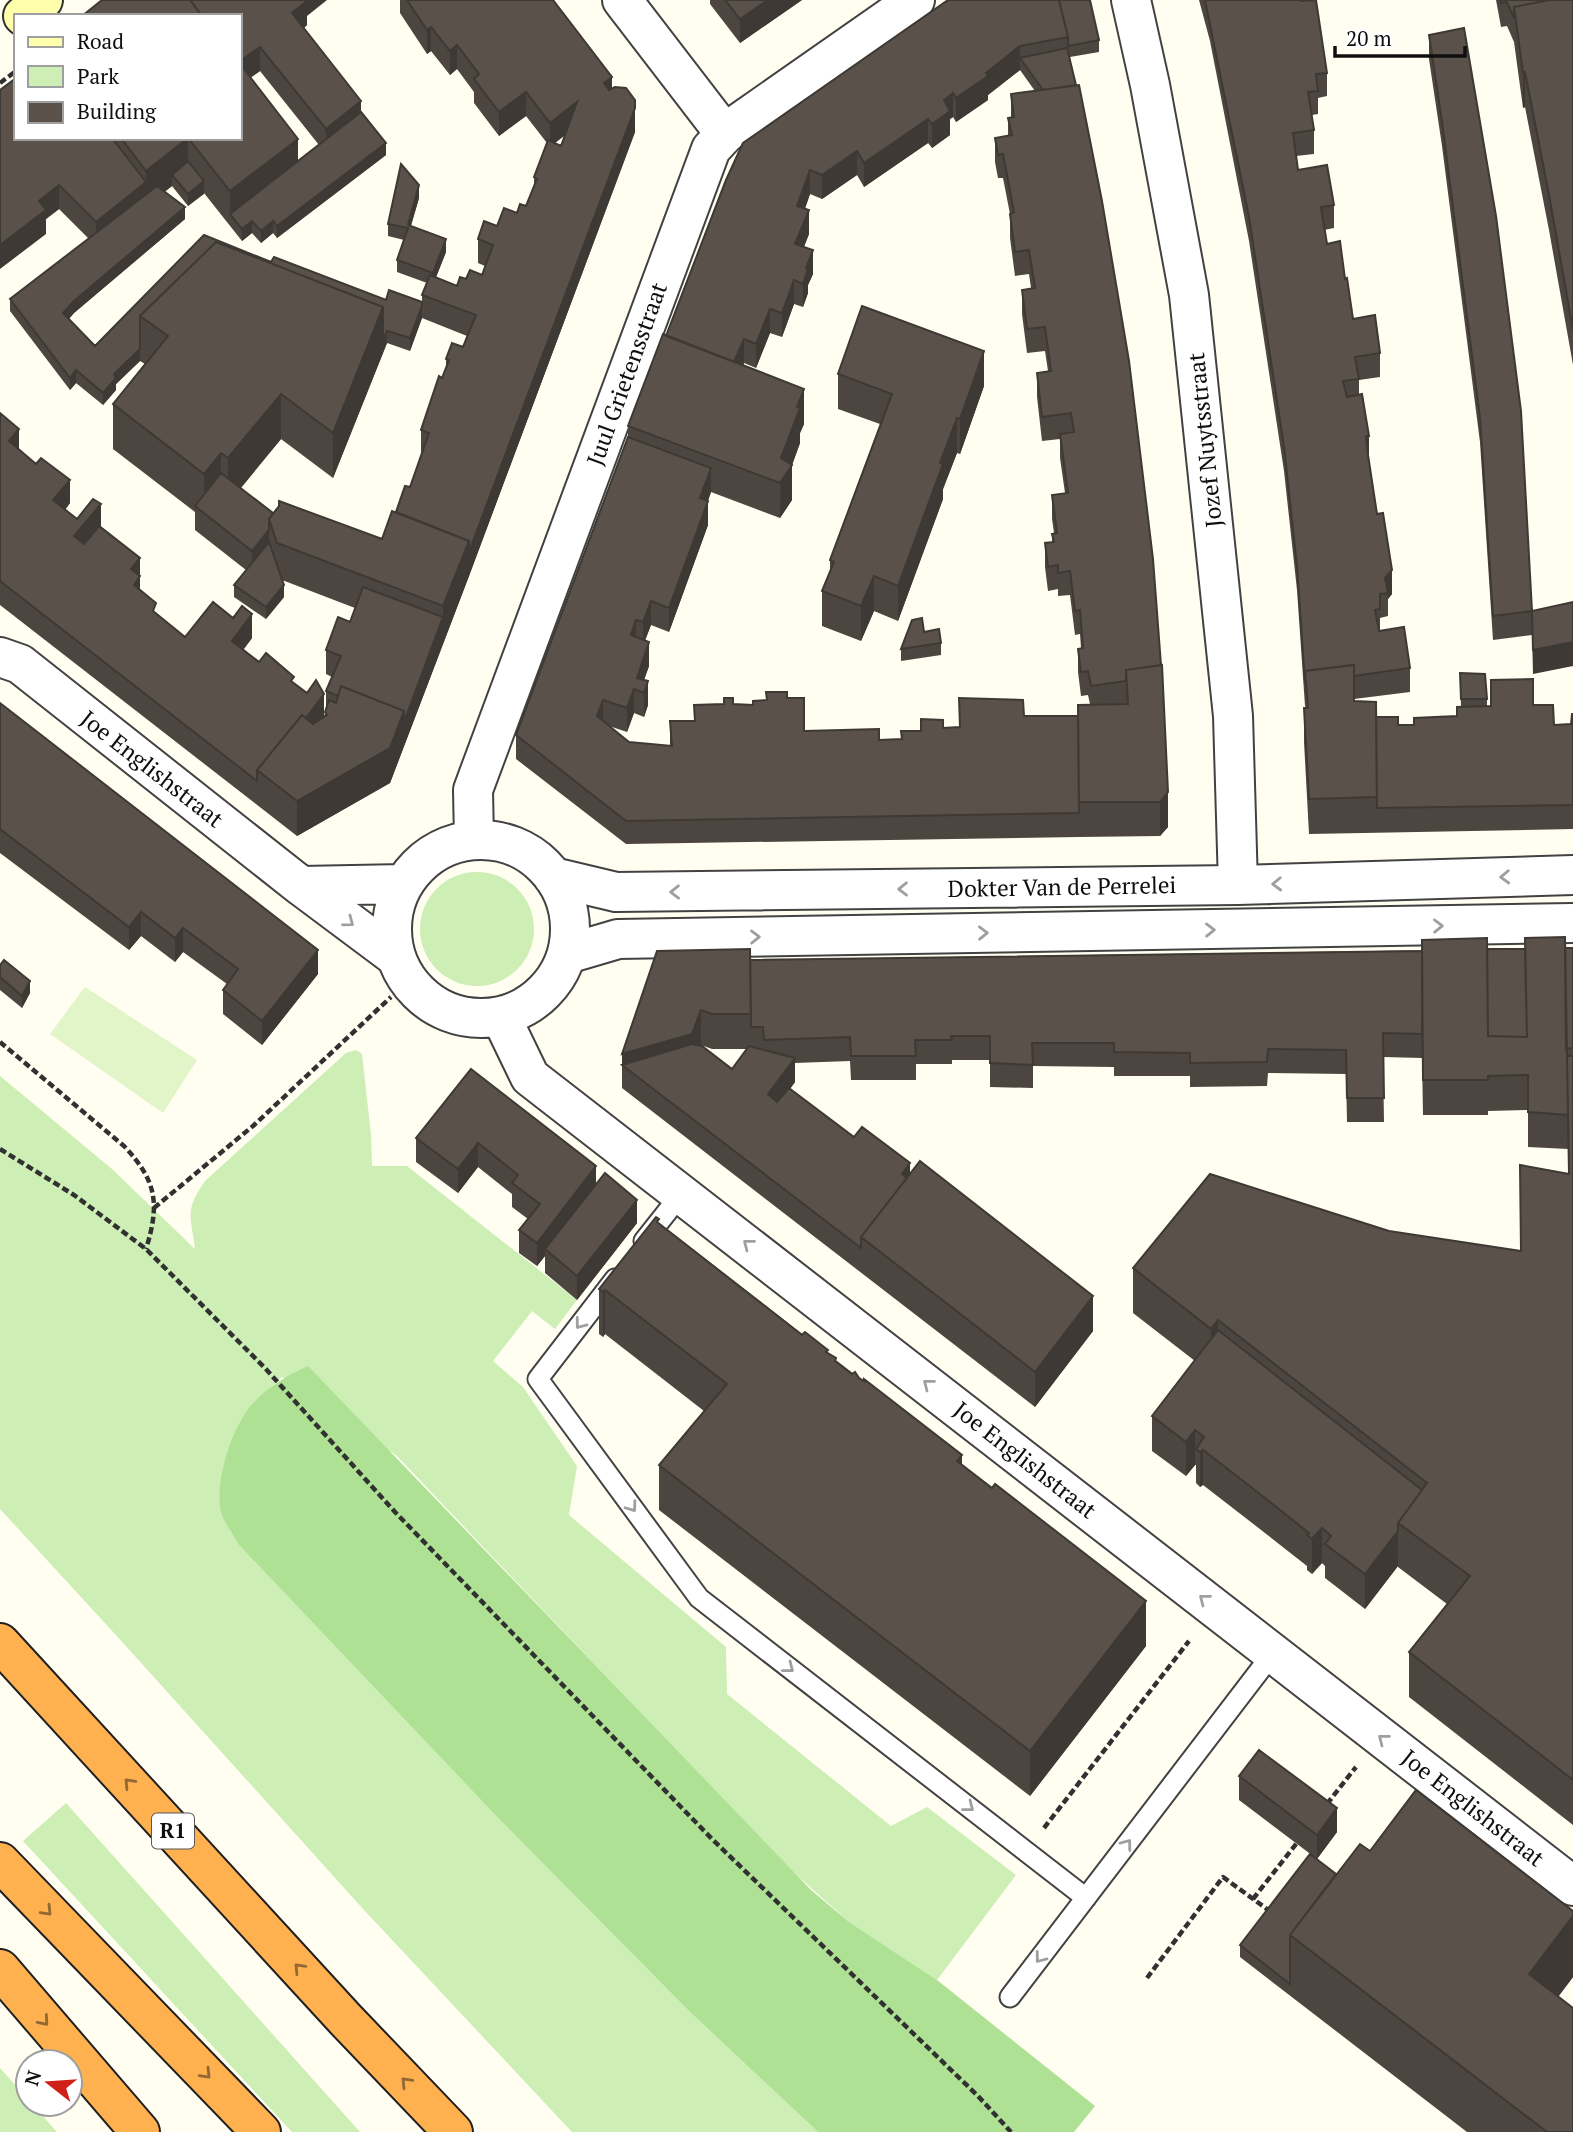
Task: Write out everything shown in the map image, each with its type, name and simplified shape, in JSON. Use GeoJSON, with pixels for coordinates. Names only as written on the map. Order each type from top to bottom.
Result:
{"type":"FeatureCollection","features":[{"type":"Feature","properties":{"kind":"highway","name":"R1"},"geometry":{"type":"LineString","coordinates":[[0,1643],[345,2019],[453,2132]]}},
{"type":"Feature","properties":{"kind":"highway"},"geometry":{"type":"LineString","coordinates":[[0,1862],[261,2132]]}},
{"type":"Feature","properties":{"kind":"highway"},"geometry":{"type":"LineString","coordinates":[[0,1969],[140,2132]]}},
{"type":"Feature","properties":{"kind":"main road"},"geometry":{"type":"LineString","coordinates":[[26,14],[43,0]]}},
{"type":"Feature","properties":{"kind":"main road"},"geometry":{"type":"LineString","coordinates":[[0,34],[14,23]]}},
{"type":"Feature","properties":{"kind":"street"},"geometry":{"type":"LineString","coordinates":[[622,0],[725,134]]}},
{"type":"Feature","properties":{"kind":"street","name":"Juul Grietensstraat"},"geometry":{"type":"LineString","coordinates":[[474,840],[473,790],[711,149],[725,134],[915,0]]}},
{"type":"Feature","properties":{"kind":"street","name":"Jozef Nuytsstraat"},"geometry":{"type":"LineString","coordinates":[[1131,0],[1150,85],[1189,295],[1233,716],[1238,885]]}},
{"type":"Feature","properties":{"kind":"street","name":"Joe Englishstraat"},"geometry":{"type":"LineString","coordinates":[[0,657],[20,664],[402,969]]}},
{"type":"Feature","properties":{"kind":"street","name":"Dokter Van de Perrelei"},"geometry":{"type":"LineString","coordinates":[[474,840],[497,841],[519,848],[538,860],[553,877],[566,901],[571,928],[567,954],[557,976],[543,995],[523,1009],[501,1017],[475,1019],[449,1013],[426,1000],[402,969],[392,932],[394,907],[404,884],[422,862],[447,847],[474,840]]}},
{"type":"Feature","properties":{"kind":"street","name":"Dokter Van de Perrelei"},"geometry":{"type":"LineString","coordinates":[[553,877],[616,892],[1238,885],[1573,875]]}},
{"type":"Feature","properties":{"kind":"street"},"geometry":{"type":"LineString","coordinates":[[302,887],[404,884]]}},
{"type":"Feature","properties":{"kind":"street","name":"Dokter Van de Perrelei"},"geometry":{"type":"LineString","coordinates":[[567,954],[618,939],[1573,923]]}},
{"type":"Feature","properties":{"kind":"street","name":"Joe Englishstraat"},"geometry":{"type":"LineString","coordinates":[[501,1017],[530,1077],[1573,1886]]}},
{"type":"Feature","properties":{"kind":"lane"},"geometry":{"type":"LineString","coordinates":[[681,1192],[538,1379],[699,1598],[1086,1898]]}},
{"type":"Feature","properties":{"kind":"lane"},"geometry":{"type":"LineString","coordinates":[[1010,1997],[1273,1653]]}},
{"type":"Feature","properties":{"kind":"path"},"geometry":{"type":"LineString","coordinates":[[154,1208],[253,1126],[402,969]]}},
{"type":"Feature","properties":{"kind":"path"},"geometry":{"type":"LineString","coordinates":[[0,1042],[124,1146],[139,1162],[150,1183],[154,1208],[155,1222],[146,1249]]}},
{"type":"Feature","properties":{"kind":"path"},"geometry":{"type":"LineString","coordinates":[[0,1149],[74,1195],[146,1249],[264,1367],[395,1513],[713,1840],[978,2096],[1011,2132]]}},
{"type":"Feature","properties":{"kind":"path"},"geometry":{"type":"LineString","coordinates":[[1026,1850],[1215,1608]]}},
{"type":"Feature","properties":{"kind":"path"},"geometry":{"type":"LineString","coordinates":[[1321,1812],[1380,1736]]}},
{"type":"Feature","properties":{"kind":"path"},"geometry":{"type":"LineString","coordinates":[[1253,1899],[1304,1834]]}},
{"type":"Feature","properties":{"kind":"path"},"geometry":{"type":"LineString","coordinates":[[1147,1978],[1223,1877],[1273,1914]]}},
{"type":"Feature","properties":{"kind":"green space"},"geometry":{"type":"Polygon","coordinates":[[[477,872],[499,876],[518,888],[530,907],[534,929],[530,951],[518,970],[499,982],[477,986],[455,982],[436,970],[424,951],[420,929],[424,907],[436,888],[455,876],[477,872]]]}},
{"type":"Feature","properties":{"kind":"green space"},"geometry":{"type":"Polygon","coordinates":[[[85,987],[197,1060],[163,1113],[50,1034],[85,987]]]}},
{"type":"Feature","properties":{"kind":"green space"},"geometry":{"type":"Polygon","coordinates":[[[356,1050],[362,1054],[372,1166],[407,1166],[577,1300],[555,1329],[532,1311],[493,1361],[523,1387],[577,1466],[569,1515],[726,1647],[727,1694],[891,1826],[927,1807],[1016,1875],[937,1980],[849,1922],[781,1861],[397,1456],[282,1377],[252,1404],[231,1442],[239,1545],[500,1820],[691,2013],[818,2132],[572,2132],[364,1910],[0,1509],[0,1076],[112,1169],[195,1249],[192,1207],[205,1181],[346,1053],[356,1050]]]}},
{"type":"Feature","properties":{"kind":"green space"},"geometry":{"type":"Polygon","coordinates":[[[308,1366],[811,1890],[849,1922],[937,1980],[1095,2106],[1074,2132],[818,2132],[691,2013],[500,1820],[239,1545],[227,1525],[221,1512],[220,1485],[227,1453],[239,1423],[267,1390],[308,1366]]]}},
{"type":"Feature","properties":{"kind":"green space"},"geometry":{"type":"Polygon","coordinates":[[[66,1803],[360,2132],[292,2132],[23,1841],[66,1803]]]}},
{"type":"Feature","properties":{"kind":"green space"},"geometry":{"type":"Polygon","coordinates":[[[0,2068],[14,2084],[14,2118],[44,2118],[57,2132],[0,2132],[0,2068]]]}},
{"type":"Feature","properties":{"kind":"building"},"geometry":{"type":"Polygon","coordinates":[[[102,0],[190,0],[200,14],[84,14],[102,0]]]}},
{"type":"Feature","properties":{"kind":"building"},"geometry":{"type":"Polygon","coordinates":[[[190,0],[306,0],[292,13],[361,101],[326,129],[260,47],[242,60],[242,14],[200,14],[190,0]]]}},
{"type":"Feature","properties":{"kind":"building"},"geometry":{"type":"Polygon","coordinates":[[[407,0],[553,0],[612,77],[604,83],[609,90],[615,87],[626,88],[635,100],[635,108],[469,552],[469,541],[396,512],[405,486],[410,487],[429,433],[421,430],[439,376],[442,378],[449,360],[446,359],[452,343],[463,347],[476,315],[422,295],[430,275],[457,286],[460,277],[466,279],[470,270],[482,275],[493,245],[478,239],[484,221],[497,226],[504,208],[517,213],[520,204],[526,206],[548,140],[561,146],[577,102],[550,123],[526,92],[499,112],[474,79],[479,74],[457,45],[450,51],[431,27],[427,30],[407,0]]]}},
{"type":"Feature","properties":{"kind":"building"},"geometry":{"type":"Polygon","coordinates":[[[725,0],[768,0],[740,19],[725,0]]]}},
{"type":"Feature","properties":{"kind":"building"},"geometry":{"type":"Polygon","coordinates":[[[948,0],[1059,0],[1068,37],[1020,46],[986,73],[988,76],[956,98],[953,93],[944,100],[950,111],[932,124],[928,119],[864,163],[857,151],[822,175],[810,170],[797,206],[809,210],[795,244],[813,250],[803,284],[794,280],[782,313],[770,309],[756,344],[744,339],[734,362],[666,336],[743,143],[948,0]]]}},
{"type":"Feature","properties":{"kind":"building"},"geometry":{"type":"Polygon","coordinates":[[[1059,0],[1090,0],[1099,40],[1068,46],[1059,0]]]}},
{"type":"Feature","properties":{"kind":"building"},"geometry":{"type":"Polygon","coordinates":[[[1205,0],[1316,0],[1327,73],[1316,74],[1318,91],[1308,92],[1314,130],[1293,133],[1298,170],[1327,165],[1334,205],[1321,207],[1327,244],[1340,241],[1353,319],[1375,315],[1380,353],[1355,357],[1359,379],[1343,381],[1347,397],[1362,394],[1377,514],[1383,513],[1392,570],[1385,578],[1388,593],[1380,594],[1380,609],[1375,610],[1379,631],[1404,627],[1410,668],[1354,676],[1354,665],[1305,671],[1305,682],[1297,566],[1284,447],[1249,217],[1205,0]]]}},
{"type":"Feature","properties":{"kind":"building"},"geometry":{"type":"Polygon","coordinates":[[[1500,0],[1550,0],[1514,7],[1514,18],[1507,2],[1501,3],[1500,0]]]}},
{"type":"Feature","properties":{"kind":"building"},"geometry":{"type":"Polygon","coordinates":[[[1550,0],[1573,0],[1573,330],[1525,72],[1523,73],[1514,7],[1550,0]]]}},
{"type":"Feature","properties":{"kind":"building"},"geometry":{"type":"Polygon","coordinates":[[[1464,28],[1496,216],[1521,411],[1532,611],[1493,616],[1480,418],[1429,35],[1464,28]]]}},
{"type":"Feature","properties":{"kind":"building"},"geometry":{"type":"Polygon","coordinates":[[[1067,48],[1076,85],[1043,90],[1020,58],[1067,48]]]}},
{"type":"Feature","properties":{"kind":"building"},"geometry":{"type":"Polygon","coordinates":[[[242,67],[298,139],[230,191],[190,140],[242,140],[242,67]]]}},
{"type":"Feature","properties":{"kind":"building"},"geometry":{"type":"Polygon","coordinates":[[[14,80],[14,140],[114,140],[146,182],[96,222],[59,185],[39,201],[46,210],[0,245],[0,90],[14,80]]]}},
{"type":"Feature","properties":{"kind":"building"},"geometry":{"type":"Polygon","coordinates":[[[1079,85],[1129,361],[1153,559],[1161,665],[1126,670],[1126,681],[1091,686],[1088,671],[1081,672],[1078,649],[1083,648],[1080,610],[1075,611],[1070,571],[1058,573],[1058,565],[1048,567],[1045,543],[1054,542],[1052,534],[1057,533],[1052,495],[1068,493],[1060,434],[1074,432],[1071,413],[1042,417],[1037,373],[1051,371],[1045,327],[1027,329],[1022,290],[1035,288],[1029,250],[1015,252],[1010,214],[1014,212],[1003,154],[998,155],[995,138],[1012,135],[1008,118],[1014,117],[1011,94],[1079,85]]]}},
{"type":"Feature","properties":{"kind":"building"},"geometry":{"type":"Polygon","coordinates":[[[361,112],[386,143],[277,226],[273,221],[261,231],[252,221],[242,229],[230,214],[361,112]]]}},
{"type":"Feature","properties":{"kind":"building"},"geometry":{"type":"Polygon","coordinates":[[[123,140],[185,140],[146,171],[123,140]]]}},
{"type":"Feature","properties":{"kind":"building"},"geometry":{"type":"Polygon","coordinates":[[[188,161],[204,181],[188,194],[172,175],[188,161]]]}},
{"type":"Feature","properties":{"kind":"building"},"geometry":{"type":"Polygon","coordinates":[[[401,164],[419,185],[408,225],[446,239],[433,273],[397,260],[408,228],[388,224],[401,164]]]}},
{"type":"Feature","properties":{"kind":"building"},"geometry":{"type":"Polygon","coordinates":[[[157,186],[185,207],[63,313],[95,346],[204,235],[271,262],[274,257],[386,300],[389,290],[422,302],[410,338],[387,331],[383,340],[383,307],[216,242],[140,316],[140,349],[114,374],[116,378],[103,393],[76,370],[70,378],[10,299],[157,186]]]}},
{"type":"Feature","properties":{"kind":"building"},"geometry":{"type":"Polygon","coordinates":[[[216,242],[383,307],[333,433],[281,394],[228,458],[221,453],[204,474],[113,404],[168,336],[140,316],[216,242]]]}},
{"type":"Feature","properties":{"kind":"building"},"geometry":{"type":"Polygon","coordinates":[[[862,306],[984,351],[960,419],[957,418],[940,463],[943,464],[898,586],[874,576],[861,606],[822,591],[834,562],[830,560],[892,394],[838,374],[862,306]]]}},
{"type":"Feature","properties":{"kind":"building"},"geometry":{"type":"Polygon","coordinates":[[[663,334],[804,389],[797,407],[800,408],[781,458],[792,465],[780,483],[628,426],[663,334]]]}},
{"type":"Feature","properties":{"kind":"building"},"geometry":{"type":"Polygon","coordinates":[[[0,413],[19,429],[9,441],[36,464],[41,458],[70,480],[53,500],[77,519],[93,499],[101,504],[74,536],[84,544],[99,526],[140,558],[131,569],[140,576],[134,585],[156,603],[153,611],[185,637],[213,602],[233,618],[242,606],[252,614],[232,641],[259,662],[266,653],[294,677],[291,681],[307,693],[316,680],[324,694],[306,718],[302,715],[257,770],[257,781],[0,581],[0,413]]]}},
{"type":"Feature","properties":{"kind":"building"},"geometry":{"type":"Polygon","coordinates":[[[628,437],[711,468],[700,498],[708,501],[669,608],[651,601],[643,622],[636,620],[631,635],[649,642],[637,678],[648,681],[644,693],[634,689],[627,708],[603,700],[597,716],[629,742],[672,746],[670,721],[695,721],[694,705],[724,704],[724,698],[733,698],[733,704],[753,705],[753,701],[767,700],[766,692],[787,692],[787,698],[804,698],[804,731],[879,729],[879,740],[902,739],[901,731],[921,731],[921,719],[943,720],[943,728],[960,727],[959,698],[1023,700],[1024,716],[1078,716],[1079,813],[626,821],[516,735],[628,437]]]}},
{"type":"Feature","properties":{"kind":"building"},"geometry":{"type":"Polygon","coordinates":[[[221,473],[273,513],[269,519],[269,530],[252,551],[195,506],[221,473]]]}},
{"type":"Feature","properties":{"kind":"building"},"geometry":{"type":"Polygon","coordinates":[[[279,501],[382,539],[392,511],[469,541],[443,606],[277,543],[269,519],[279,506],[279,501]]]}},
{"type":"Feature","properties":{"kind":"building"},"geometry":{"type":"Polygon","coordinates":[[[269,542],[284,585],[266,607],[234,585],[269,542]]]}},
{"type":"Feature","properties":{"kind":"building"},"geometry":{"type":"Polygon","coordinates":[[[363,587],[443,617],[404,722],[404,711],[341,686],[338,696],[326,691],[341,656],[326,650],[338,617],[350,622],[363,587]]]}},
{"type":"Feature","properties":{"kind":"building"},"geometry":{"type":"Polygon","coordinates":[[[1573,602],[1573,642],[1533,650],[1532,611],[1573,602]]]}},
{"type":"Feature","properties":{"kind":"building"},"geometry":{"type":"Polygon","coordinates":[[[922,618],[924,632],[939,629],[941,643],[901,649],[912,620],[922,618]]]}},
{"type":"Feature","properties":{"kind":"building"},"geometry":{"type":"Polygon","coordinates":[[[1162,665],[1168,792],[1160,802],[1079,802],[1078,705],[1128,704],[1126,670],[1162,665]]]}},
{"type":"Feature","properties":{"kind":"building"},"geometry":{"type":"Polygon","coordinates":[[[1354,665],[1354,701],[1376,702],[1377,797],[1309,799],[1304,708],[1308,708],[1305,671],[1354,665]]]}},
{"type":"Feature","properties":{"kind":"building"},"geometry":{"type":"Polygon","coordinates":[[[1460,673],[1485,674],[1487,699],[1461,699],[1460,673]]]}},
{"type":"Feature","properties":{"kind":"building"},"geometry":{"type":"Polygon","coordinates":[[[1533,679],[1533,705],[1553,705],[1554,725],[1571,724],[1573,714],[1573,805],[1377,808],[1376,717],[1398,717],[1398,725],[1414,725],[1414,718],[1457,716],[1457,707],[1491,706],[1491,680],[1533,679]]]}},
{"type":"Feature","properties":{"kind":"building"},"geometry":{"type":"Polygon","coordinates":[[[341,686],[404,711],[390,748],[297,801],[257,770],[302,715],[313,724],[327,715],[325,712],[329,700],[336,703],[341,686]]]}},
{"type":"Feature","properties":{"kind":"building"},"geometry":{"type":"Polygon","coordinates":[[[0,703],[318,950],[262,1021],[223,990],[238,969],[183,928],[175,938],[141,912],[129,927],[0,829],[0,703]]]}},
{"type":"Feature","properties":{"kind":"building"},"geometry":{"type":"Polygon","coordinates":[[[1565,937],[1568,1115],[1528,1112],[1528,1075],[1488,1076],[1488,1080],[1423,1080],[1422,940],[1487,938],[1488,1036],[1527,1037],[1525,938],[1565,937]]]}},
{"type":"Feature","properties":{"kind":"building"},"geometry":{"type":"Polygon","coordinates":[[[1565,948],[1573,948],[1573,1048],[1566,1049],[1565,948]]]}},
{"type":"Feature","properties":{"kind":"building"},"geometry":{"type":"Polygon","coordinates":[[[750,949],[751,1014],[712,1014],[701,1010],[692,1034],[622,1054],[657,951],[750,949]]]}},
{"type":"Feature","properties":{"kind":"building"},"geometry":{"type":"Polygon","coordinates":[[[1487,949],[1525,949],[1527,1037],[1488,1036],[1487,949]]]}},
{"type":"Feature","properties":{"kind":"building"},"geometry":{"type":"Polygon","coordinates":[[[1422,951],[1422,1034],[1383,1033],[1384,1098],[1347,1098],[1346,1050],[1268,1049],[1267,1062],[1190,1063],[1190,1053],[1114,1052],[1114,1043],[1032,1043],[1033,1065],[990,1063],[990,1036],[915,1040],[916,1056],[851,1056],[850,1037],[764,1040],[763,1027],[751,1027],[750,960],[1422,951]]]}},
{"type":"Feature","properties":{"kind":"building"},"geometry":{"type":"Polygon","coordinates":[[[4,960],[30,981],[22,996],[0,977],[0,965],[4,960]]]}},
{"type":"Feature","properties":{"kind":"building"},"geometry":{"type":"Polygon","coordinates":[[[692,1044],[702,1046],[732,1069],[749,1046],[795,1058],[768,1094],[777,1102],[789,1088],[854,1137],[862,1127],[910,1163],[902,1174],[907,1178],[861,1237],[861,1248],[622,1065],[692,1044]]]}},
{"type":"Feature","properties":{"kind":"building"},"geometry":{"type":"Polygon","coordinates":[[[1567,1056],[1573,1056],[1573,1780],[1409,1652],[1470,1576],[1398,1523],[1427,1483],[1218,1320],[1211,1329],[1133,1268],[1210,1174],[1389,1231],[1521,1251],[1520,1165],[1569,1174],[1567,1056]]]}},
{"type":"Feature","properties":{"kind":"building"},"geometry":{"type":"Polygon","coordinates":[[[471,1069],[596,1166],[537,1243],[519,1230],[540,1204],[512,1183],[518,1175],[478,1143],[458,1169],[416,1138],[471,1069]]]}},
{"type":"Feature","properties":{"kind":"building"},"geometry":{"type":"Polygon","coordinates":[[[920,1161],[1093,1296],[1035,1372],[861,1237],[920,1161]]]}},
{"type":"Feature","properties":{"kind":"building"},"geometry":{"type":"Polygon","coordinates":[[[605,1173],[637,1200],[577,1276],[545,1249],[605,1173]]]}},
{"type":"Feature","properties":{"kind":"building"},"geometry":{"type":"Polygon","coordinates":[[[656,1217],[659,1219],[657,1222],[802,1335],[805,1332],[828,1350],[826,1352],[836,1358],[835,1361],[852,1374],[855,1372],[859,1378],[864,1379],[962,1455],[957,1461],[992,1488],[995,1484],[1146,1601],[1030,1751],[659,1465],[727,1384],[605,1290],[603,1292],[599,1289],[656,1217]]]}},
{"type":"Feature","properties":{"kind":"building"},"geometry":{"type":"Polygon","coordinates":[[[1218,1330],[1422,1490],[1398,1523],[1398,1531],[1365,1574],[1325,1544],[1331,1536],[1322,1528],[1312,1539],[1307,1535],[1309,1533],[1256,1491],[1203,1450],[1200,1452],[1196,1449],[1204,1437],[1195,1430],[1186,1442],[1152,1416],[1218,1330]]]}},
{"type":"Feature","properties":{"kind":"building"},"geometry":{"type":"Polygon","coordinates":[[[1259,1750],[1337,1808],[1317,1835],[1239,1776],[1259,1750]]]}},
{"type":"Feature","properties":{"kind":"building"},"geometry":{"type":"Polygon","coordinates":[[[1416,1790],[1573,1911],[1573,1916],[1529,1974],[1573,2008],[1573,2132],[1547,2132],[1290,1935],[1360,1844],[1370,1851],[1416,1790]]]}},
{"type":"Feature","properties":{"kind":"building"},"geometry":{"type":"Polygon","coordinates":[[[1310,1854],[1336,1874],[1290,1935],[1290,1984],[1240,1945],[1310,1854]]]}}]}
